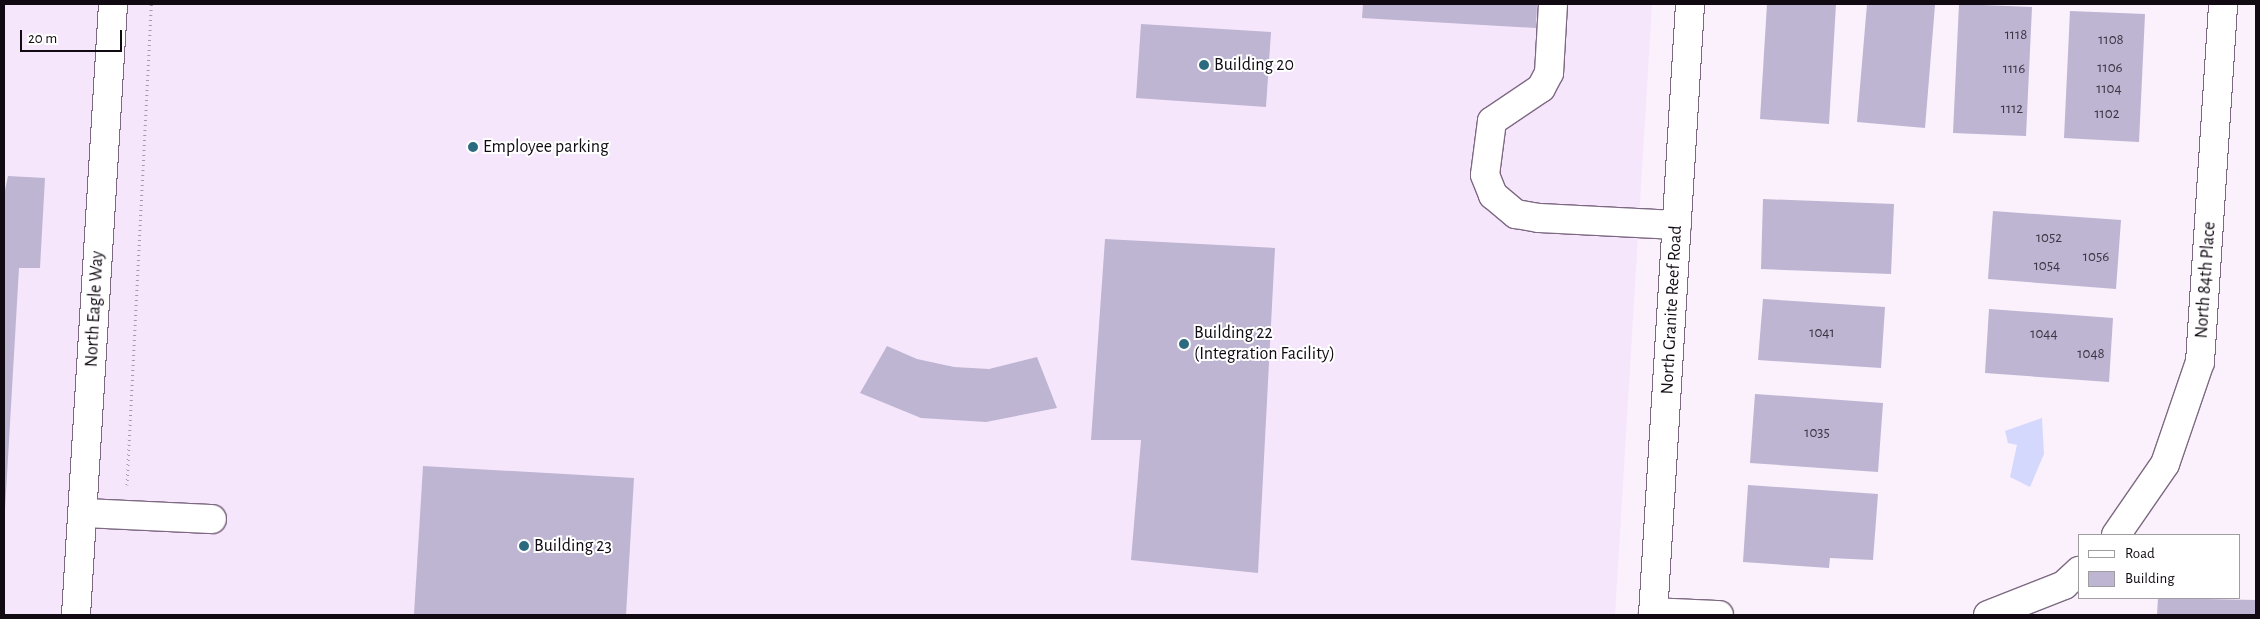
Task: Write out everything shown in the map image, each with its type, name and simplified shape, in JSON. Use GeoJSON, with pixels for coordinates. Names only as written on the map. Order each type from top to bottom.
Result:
{"type":"FeatureCollection","features":[{"type":"Feature","properties":{"kind":"street","name":"North Eagle Way"},"geometry":{"type":"LineString","coordinates":[[76,615],[113,4]]}},
{"type":"Feature","properties":{"kind":"street"},"geometry":{"type":"LineString","coordinates":[[1553,4],[1549,73],[1541,88],[1492,121],[1485,175],[1493,195],[1516,214],[1539,218],[1676,226]]}},
{"type":"Feature","properties":{"kind":"street","name":"North Granite Reef Road"},"geometry":{"type":"LineString","coordinates":[[1653,614],[1690,4]]}},
{"type":"Feature","properties":{"kind":"street","name":"North 84th Place"},"geometry":{"type":"LineString","coordinates":[[2117,534],[2165,464],[2200,362],[2223,4]]}},
{"type":"Feature","properties":{"kind":"street"},"geometry":{"type":"LineString","coordinates":[[82,513],[212,519]]}},
{"type":"Feature","properties":{"kind":"street"},"geometry":{"type":"LineString","coordinates":[[1988,615],[2064,585],[2078,572]]}},
{"type":"Feature","properties":{"kind":"street"},"geometry":{"type":"LineString","coordinates":[[1653,614],[1719,615]]}},
{"type":"Feature","properties":{"kind":"path"},"geometry":{"type":"LineString","coordinates":[[126,515],[151,4]]}},
{"type":"Feature","properties":{"kind":"shaded area"},"geometry":{"type":"Polygon","coordinates":[[[4,4],[1652,4],[1615,615],[4,615],[4,4]]]}},
{"type":"Feature","properties":{"kind":"water"},"geometry":{"type":"Polygon","coordinates":[[[2042,418],[2044,454],[2030,487],[2010,477],[2017,445],[2008,443],[2005,431],[2042,418]]]}},
{"type":"Feature","properties":{"kind":"building"},"geometry":{"type":"Polygon","coordinates":[[[1363,4],[1537,4],[1536,28],[1362,18],[1363,4]]]}},
{"type":"Feature","properties":{"kind":"building"},"geometry":{"type":"Polygon","coordinates":[[[1767,4],[1836,4],[1829,124],[1760,119],[1767,4]]]}},
{"type":"Feature","properties":{"kind":"building"},"geometry":{"type":"Polygon","coordinates":[[[1867,4],[1935,5],[1925,128],[1857,122],[1867,4]]]}},
{"type":"Feature","properties":{"kind":"building"},"geometry":{"type":"Polygon","coordinates":[[[1959,4],[2032,7],[2026,136],[1953,133],[1959,4]]]}},
{"type":"Feature","properties":{"kind":"building"},"geometry":{"type":"Polygon","coordinates":[[[2070,11],[2145,14],[2139,142],[2064,138],[2070,11]]]}},
{"type":"Feature","properties":{"kind":"building","name":"Building 20"},"geometry":{"type":"Polygon","coordinates":[[[1141,24],[1271,32],[1266,107],[1136,98],[1141,24]]]}},
{"type":"Feature","properties":{"kind":"building"},"geometry":{"type":"Polygon","coordinates":[[[8,176],[45,178],[40,268],[19,268],[5,510],[4,195],[8,176]]]}},
{"type":"Feature","properties":{"kind":"building"},"geometry":{"type":"Polygon","coordinates":[[[1763,199],[1894,204],[1891,274],[1761,269],[1763,199]]]}},
{"type":"Feature","properties":{"kind":"building"},"geometry":{"type":"Polygon","coordinates":[[[1993,211],[2121,220],[2116,289],[1988,279],[1993,211]]]}},
{"type":"Feature","properties":{"kind":"building","name":"Building 22 (Integration Facility)"},"geometry":{"type":"Polygon","coordinates":[[[1105,239],[1275,248],[1258,573],[1131,560],[1141,440],[1091,440],[1105,239]]]}},
{"type":"Feature","properties":{"kind":"building"},"geometry":{"type":"Polygon","coordinates":[[[1763,299],[1885,307],[1881,368],[1758,360],[1763,299]]]}},
{"type":"Feature","properties":{"kind":"building"},"geometry":{"type":"Polygon","coordinates":[[[1989,309],[2113,318],[2109,382],[1985,373],[1989,309]]]}},
{"type":"Feature","properties":{"kind":"building"},"geometry":{"type":"Polygon","coordinates":[[[887,346],[917,359],[954,367],[989,369],[1037,357],[1057,408],[986,422],[921,418],[860,393],[887,346]]]}},
{"type":"Feature","properties":{"kind":"building"},"geometry":{"type":"Polygon","coordinates":[[[1755,394],[1883,403],[1878,472],[1750,463],[1755,394]]]}},
{"type":"Feature","properties":{"kind":"building","name":"Building 23"},"geometry":{"type":"Polygon","coordinates":[[[423,466],[634,478],[626,615],[414,614],[423,466]]]}},
{"type":"Feature","properties":{"kind":"building"},"geometry":{"type":"Polygon","coordinates":[[[1748,485],[1878,494],[1873,560],[1830,558],[1829,568],[1743,562],[1748,485]]]}},
{"type":"Feature","properties":{"kind":"building"},"geometry":{"type":"Polygon","coordinates":[[[2158,599],[2256,600],[2256,615],[2157,615],[2158,599]]]}},
{"type":"Feature","properties":{"kind":"place","name":"Building 20"},"geometry":{"type":"Point","coordinates":[1204,65]}},
{"type":"Feature","properties":{"kind":"place","name":"Employee parking"},"geometry":{"type":"Point","coordinates":[473,147]}},
{"type":"Feature","properties":{"kind":"place","name":"Building 22 (Integration Facility)"},"geometry":{"type":"Point","coordinates":[1184,344]}},
{"type":"Feature","properties":{"kind":"place","name":"Building 23"},"geometry":{"type":"Point","coordinates":[524,546]}}]}
